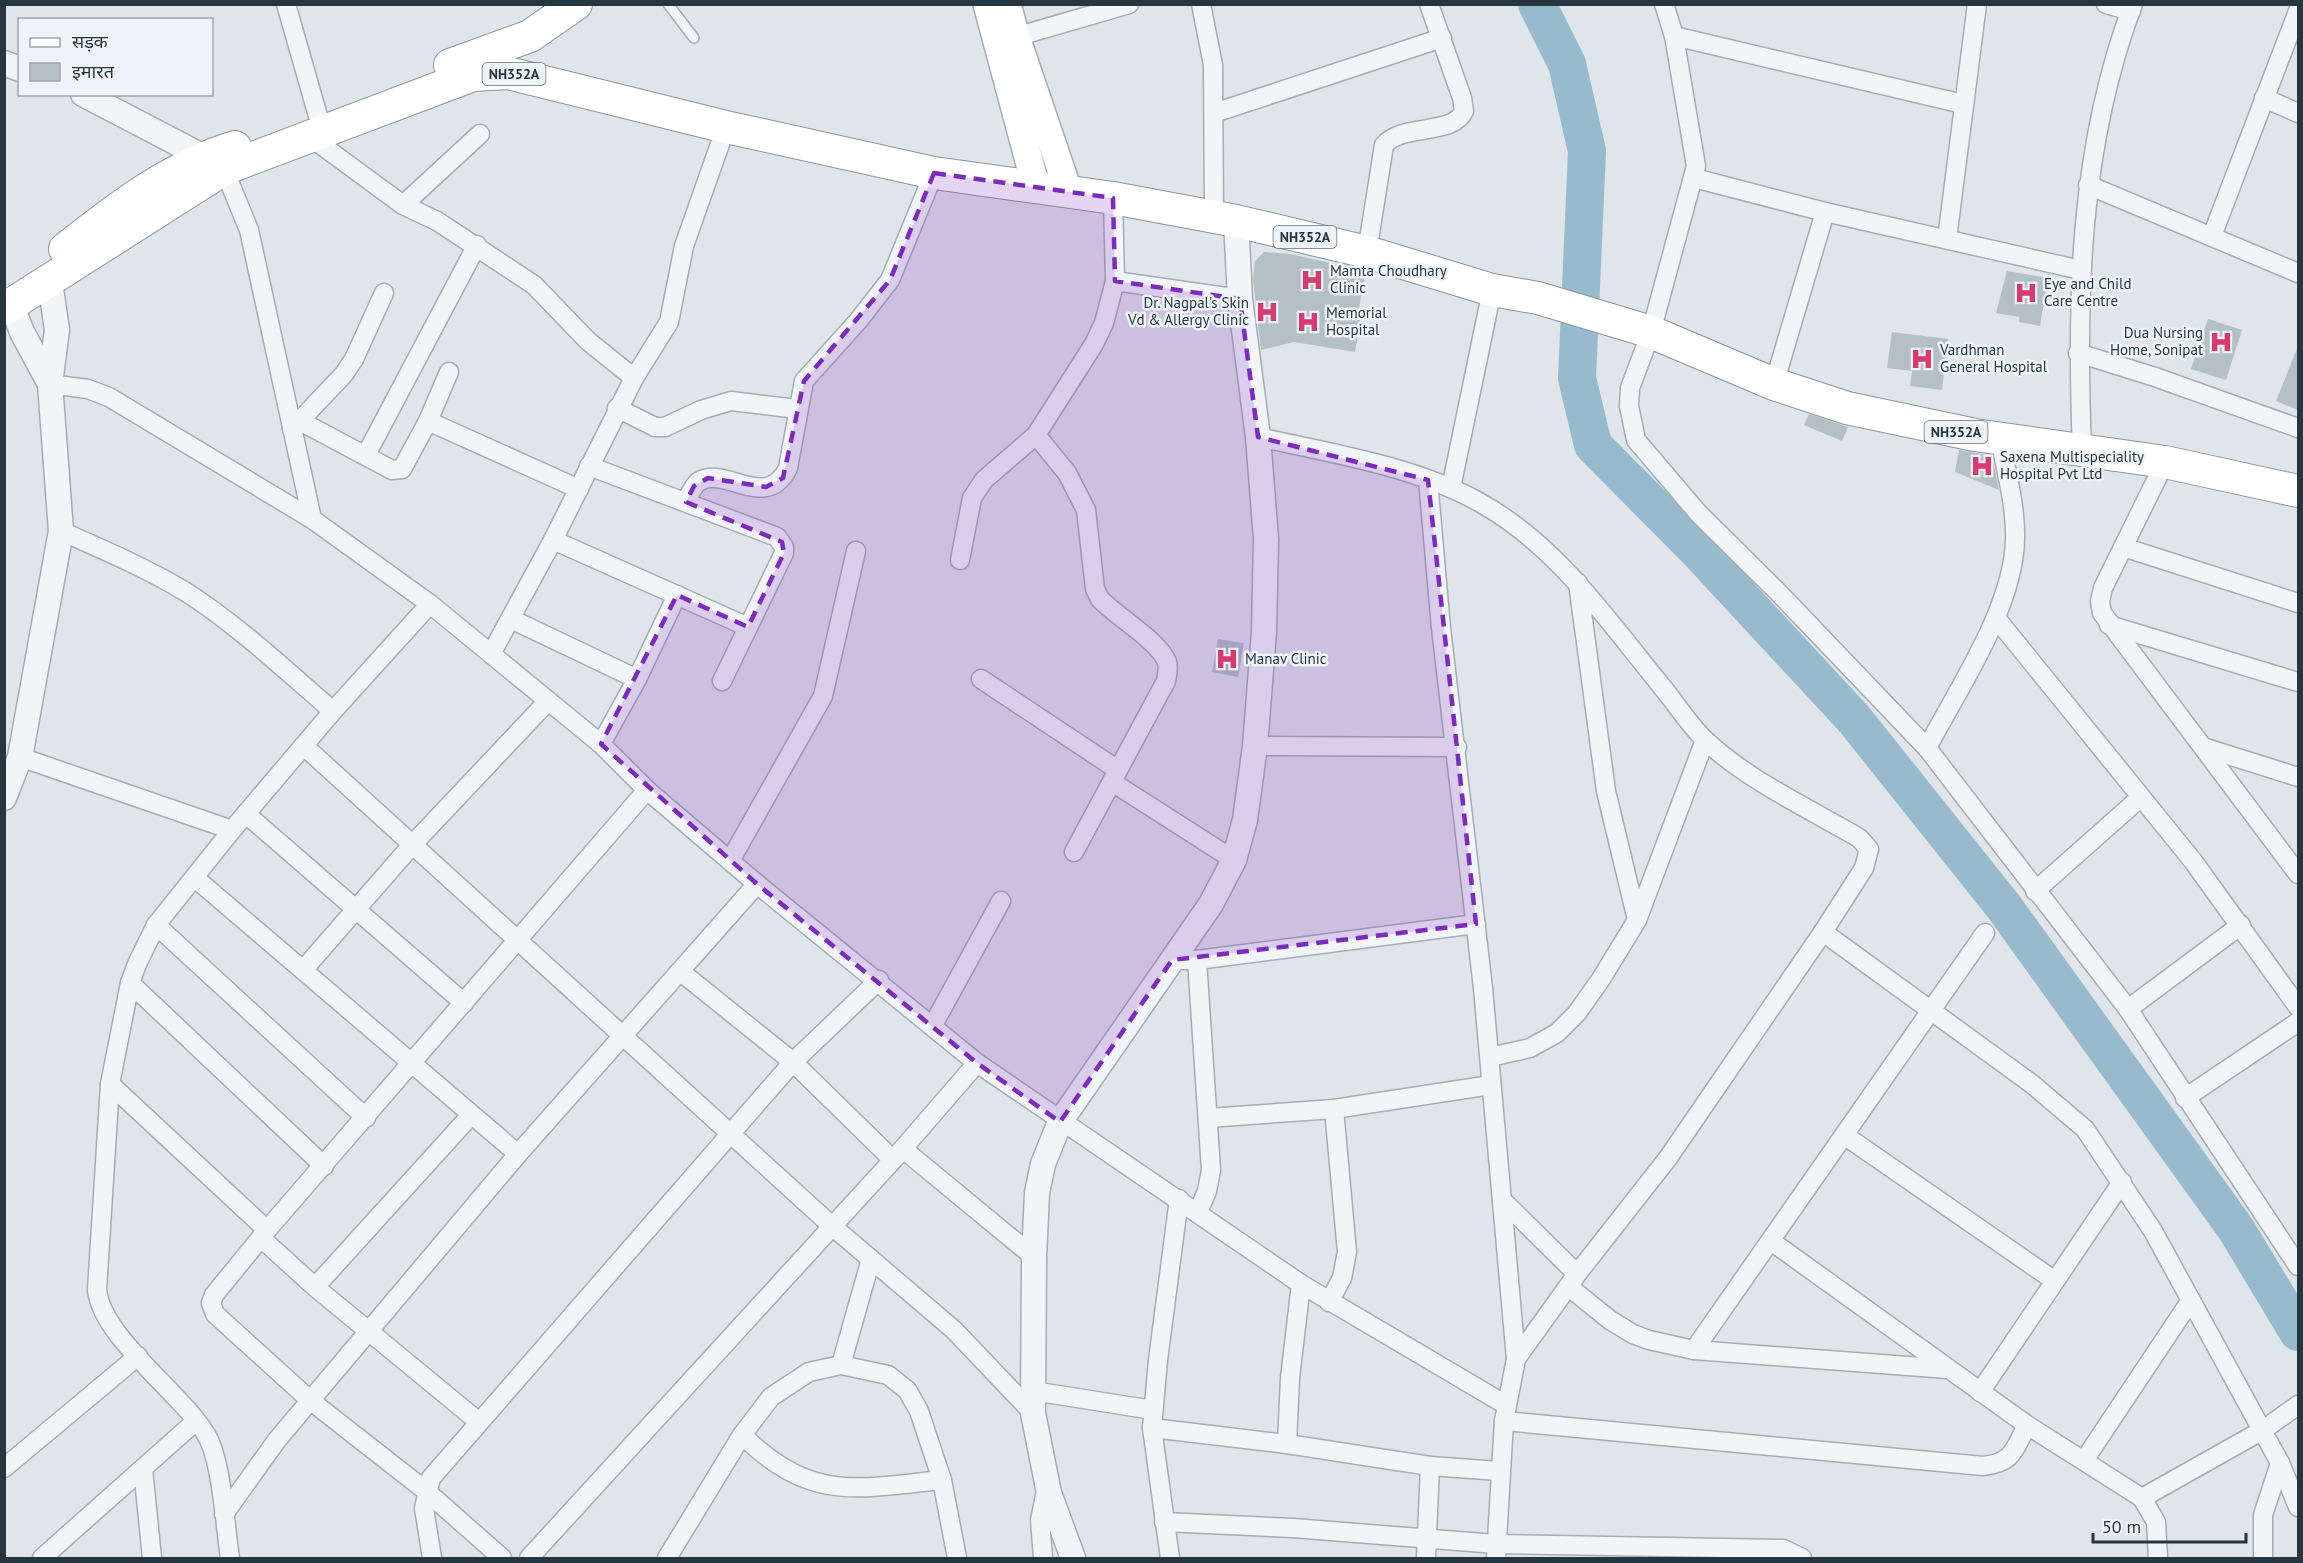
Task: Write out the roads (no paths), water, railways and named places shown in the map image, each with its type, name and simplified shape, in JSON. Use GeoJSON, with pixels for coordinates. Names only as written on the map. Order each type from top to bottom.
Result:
{"type":"FeatureCollection","features":[{"type":"Feature","properties":{"kind":"highway"},"geometry":{"type":"LineString","coordinates":[[314,126],[514,44],[530,36],[576,4]]}},
{"type":"Feature","properties":{"kind":"highway","name":"NH352A"},"geometry":{"type":"LineString","coordinates":[[22,293],[214,162],[314,126],[473,75],[508,73],[726,127],[934,173],[1113,198],[1225,219],[1367,252],[1492,290],[1538,298],[1639,328],[1774,384],[1847,408],[2000,439],[2165,462],[2298,491]]}},
{"type":"Feature","properties":{"kind":"main road"},"geometry":{"type":"LineString","coordinates":[[987,4],[1007,40],[1069,193]]}},
{"type":"Feature","properties":{"kind":"main road"},"geometry":{"type":"LineString","coordinates":[[1007,4],[1007,40],[1036,187]]}},
{"type":"Feature","properties":{"kind":"street"},"geometry":{"type":"LineString","coordinates":[[285,4],[314,126],[402,205],[437,221],[534,285],[588,341],[634,378]]}},
{"type":"Feature","properties":{"kind":"street"},"geometry":{"type":"LineString","coordinates":[[1007,40],[1129,4]]}},
{"type":"Feature","properties":{"kind":"street"},"geometry":{"type":"LineString","coordinates":[[1074,1558],[1047,1483],[1033,1402],[1034,1257],[1037,1193],[1043,1164],[1060,1122],[1211,904],[1234,861],[1245,820],[1255,746],[1264,632],[1266,539],[1258,437],[1240,299],[1225,219],[1214,113],[1210,44],[1201,4]]}},
{"type":"Feature","properties":{"kind":"street"},"geometry":{"type":"LineString","coordinates":[[1367,252],[1384,145],[1396,135],[1456,122],[1464,111],[1462,98],[1429,4]]}},
{"type":"Feature","properties":{"kind":"street"},"geometry":{"type":"LineString","coordinates":[[1664,4],[1674,36],[1695,154],[1694,178],[1639,328],[1629,406],[1636,440],[1699,514],[1777,591],[1927,748],[2128,1010],[2298,1266]]}},
{"type":"Feature","properties":{"kind":"street"},"geometry":{"type":"LineString","coordinates":[[1947,239],[1977,4]]}},
{"type":"Feature","properties":{"kind":"street"},"geometry":{"type":"LineString","coordinates":[[2082,450],[2078,353],[2081,270],[2088,185],[2108,86],[2132,8],[2106,4]]}},
{"type":"Feature","properties":{"kind":"street"},"geometry":{"type":"LineString","coordinates":[[2212,236],[2298,11]]}},
{"type":"Feature","properties":{"kind":"street"},"geometry":{"type":"LineString","coordinates":[[1674,36],[1963,104]]}},
{"type":"Feature","properties":{"kind":"street"},"geometry":{"type":"LineString","coordinates":[[1214,113],[1442,38]]}},
{"type":"Feature","properties":{"kind":"street"},"geometry":{"type":"LineString","coordinates":[[87,96],[214,162],[249,230],[296,425],[312,519]]}},
{"type":"Feature","properties":{"kind":"street"},"geometry":{"type":"LineString","coordinates":[[2264,98],[2298,113]]}},
{"type":"Feature","properties":{"kind":"street"},"geometry":{"type":"LineString","coordinates":[[491,654],[554,540],[617,408],[669,322],[684,246],[726,127]]}},
{"type":"Feature","properties":{"kind":"street"},"geometry":{"type":"LineString","coordinates":[[402,205],[480,134]]}},
{"type":"Feature","properties":{"kind":"street"},"geometry":{"type":"LineString","coordinates":[[686,502],[694,486],[708,478],[752,487],[776,484],[788,468],[800,391],[810,372],[858,321],[890,280],[934,173]]}},
{"type":"Feature","properties":{"kind":"street"},"geometry":{"type":"LineString","coordinates":[[1694,178],[1825,212],[2081,270]]}},
{"type":"Feature","properties":{"kind":"street"},"geometry":{"type":"LineString","coordinates":[[2088,185],[2298,273]]}},
{"type":"Feature","properties":{"kind":"street"},"geometry":{"type":"LineString","coordinates":[[960,560],[972,498],[984,480],[1036,435],[1094,344],[1104,323],[1115,281],[1113,198]]}},
{"type":"Feature","properties":{"kind":"street"},"geometry":{"type":"LineString","coordinates":[[1774,384],[1825,212]]}},
{"type":"Feature","properties":{"kind":"street"},"geometry":{"type":"LineString","coordinates":[[366,455],[477,246]]}},
{"type":"Feature","properties":{"kind":"street"},"geometry":{"type":"LineString","coordinates":[[1115,281],[1240,299]]}},
{"type":"Feature","properties":{"kind":"street"},"geometry":{"type":"LineString","coordinates":[[1451,488],[1492,290]]}},
{"type":"Feature","properties":{"kind":"street"},"geometry":{"type":"LineString","coordinates":[[4,798],[20,757],[61,531],[50,384],[57,330],[22,293]]}},
{"type":"Feature","properties":{"kind":"street"},"geometry":{"type":"LineString","coordinates":[[22,293],[22,332],[50,384]]}},
{"type":"Feature","properties":{"kind":"street"},"geometry":{"type":"LineString","coordinates":[[296,425],[344,374],[384,293]]}},
{"type":"Feature","properties":{"kind":"street"},"geometry":{"type":"LineString","coordinates":[[2078,353],[2155,377],[2298,428]]}},
{"type":"Feature","properties":{"kind":"street"},"geometry":{"type":"LineString","coordinates":[[296,425],[366,455],[392,470],[402,469],[428,421],[449,372]]}},
{"type":"Feature","properties":{"kind":"street"},"geometry":{"type":"LineString","coordinates":[[50,384],[88,388],[109,397],[312,519],[430,604],[601,744],[647,790],[757,884],[977,1063],[1060,1122],[1179,1199],[1301,1284],[1505,1413],[1983,1466],[2005,1462],[2027,1425]]}},
{"type":"Feature","properties":{"kind":"street"},"geometry":{"type":"LineString","coordinates":[[617,408],[655,427],[665,427],[716,404],[731,401],[797,409]]}},
{"type":"Feature","properties":{"kind":"street"},"geometry":{"type":"LineString","coordinates":[[428,421],[579,489]]}},
{"type":"Feature","properties":{"kind":"street"},"geometry":{"type":"LineString","coordinates":[[1036,435],[1067,473],[1086,510],[1095,590],[1100,599],[1157,648],[1167,662],[1166,681],[1074,852]]}},
{"type":"Feature","properties":{"kind":"street"},"geometry":{"type":"LineString","coordinates":[[1258,437],[1428,480],[1451,488],[1481,503],[1528,536],[1578,583],[1705,740],[1744,770],[1859,838],[1866,845],[1868,855],[1864,868],[1823,932],[1668,1158],[1516,1359]]}},
{"type":"Feature","properties":{"kind":"street"},"geometry":{"type":"LineString","coordinates":[[1927,748],[1996,618],[2012,572],[2016,537],[2000,439]]}},
{"type":"Feature","properties":{"kind":"street"},"geometry":{"type":"LineString","coordinates":[[2165,462],[2103,588],[2100,601],[2102,613],[2206,748],[2298,874]]}},
{"type":"Feature","properties":{"kind":"street"},"geometry":{"type":"LineString","coordinates":[[590,466],[777,537],[782,542],[784,553],[722,681]]}},
{"type":"Feature","properties":{"kind":"street"},"geometry":{"type":"LineString","coordinates":[[1428,480],[1442,628],[1490,1057],[1516,1359],[1505,1413],[1499,1471],[1496,1551]]}},
{"type":"Feature","properties":{"kind":"street"},"geometry":{"type":"LineString","coordinates":[[61,531],[145,568],[187,593],[240,631],[333,711]]}},
{"type":"Feature","properties":{"kind":"street"},"geometry":{"type":"LineString","coordinates":[[554,540],[748,627]]}},
{"type":"Feature","properties":{"kind":"street"},"geometry":{"type":"LineString","coordinates":[[2123,547],[2298,603]]}},
{"type":"Feature","properties":{"kind":"street"},"geometry":{"type":"LineString","coordinates":[[730,861],[823,696],[855,551]]}},
{"type":"Feature","properties":{"kind":"street"},"geometry":{"type":"LineString","coordinates":[[1578,583],[1606,791],[1637,920]]}},
{"type":"Feature","properties":{"kind":"street"},"geometry":{"type":"LineString","coordinates":[[601,744],[637,680],[677,595]]}},
{"type":"Feature","properties":{"kind":"street"},"geometry":{"type":"LineString","coordinates":[[230,1558],[215,1455],[207,1436],[138,1356],[99,1305],[97,1290],[110,1084],[130,983],[156,925],[232,830],[333,711],[430,604]]}},
{"type":"Feature","properties":{"kind":"street"},"geometry":{"type":"LineString","coordinates":[[1996,618],[2193,861],[2298,1007]]}},
{"type":"Feature","properties":{"kind":"street"},"geometry":{"type":"LineString","coordinates":[[512,619],[637,680]]}},
{"type":"Feature","properties":{"kind":"street"},"geometry":{"type":"LineString","coordinates":[[2109,625],[2298,682]]}},
{"type":"Feature","properties":{"kind":"street"},"geometry":{"type":"LineString","coordinates":[[981,679],[1234,861]]}},
{"type":"Feature","properties":{"kind":"street"},"geometry":{"type":"LineString","coordinates":[[303,970],[357,911],[412,845],[548,701]]}},
{"type":"Feature","properties":{"kind":"street"},"geometry":{"type":"LineString","coordinates":[[1490,1057],[1530,1048],[1557,1033],[1577,1013],[1637,920],[1705,740]]}},
{"type":"Feature","properties":{"kind":"street"},"geometry":{"type":"LineString","coordinates":[[304,746],[519,939],[832,1226],[954,1330],[1033,1402],[1152,1419],[1287,1444],[1430,1466],[1499,1471]]}},
{"type":"Feature","properties":{"kind":"street"},"geometry":{"type":"LineString","coordinates":[[1255,746],[1457,747]]}},
{"type":"Feature","properties":{"kind":"street"},"geometry":{"type":"LineString","coordinates":[[2206,748],[2298,777]]}},
{"type":"Feature","properties":{"kind":"street"},"geometry":{"type":"LineString","coordinates":[[20,757],[232,830]]}},
{"type":"Feature","properties":{"kind":"street"},"geometry":{"type":"LineString","coordinates":[[502,1558],[426,1491],[311,1401],[212,1308],[214,1295],[411,1062],[647,790]]}},
{"type":"Feature","properties":{"kind":"street"},"geometry":{"type":"LineString","coordinates":[[2036,891],[2140,798]]}},
{"type":"Feature","properties":{"kind":"street"},"geometry":{"type":"LineString","coordinates":[[246,814],[464,1003]]}},
{"type":"Feature","properties":{"kind":"street"},"geometry":{"type":"LineString","coordinates":[[195,878],[518,1154]]}},
{"type":"Feature","properties":{"kind":"street"},"geometry":{"type":"LineString","coordinates":[[224,1514],[277,1440],[518,1154],[757,884]]}},
{"type":"Feature","properties":{"kind":"street"},"geometry":{"type":"LineString","coordinates":[[933,1026],[1001,901]]}},
{"type":"Feature","properties":{"kind":"street"},"geometry":{"type":"LineString","coordinates":[[1172,960],[1197,960],[1476,924]]}},
{"type":"Feature","properties":{"kind":"street"},"geometry":{"type":"LineString","coordinates":[[156,925],[366,1118]]}},
{"type":"Feature","properties":{"kind":"street"},"geometry":{"type":"LineString","coordinates":[[2128,1010],[2241,925]]}},
{"type":"Feature","properties":{"kind":"street"},"geometry":{"type":"LineString","coordinates":[[1823,932],[2058,1104],[2085,1129],[2122,1182],[2191,1300],[2263,1430],[2280,1463],[2298,1507]]}},
{"type":"Feature","properties":{"kind":"street"},"geometry":{"type":"LineString","coordinates":[[1694,1350],[1985,933]]}},
{"type":"Feature","properties":{"kind":"street"},"geometry":{"type":"LineString","coordinates":[[1197,960],[1210,1180],[1198,1212]]}},
{"type":"Feature","properties":{"kind":"street"},"geometry":{"type":"LineString","coordinates":[[681,972],[793,1062],[898,1154],[1034,1257]]}},
{"type":"Feature","properties":{"kind":"street"},"geometry":{"type":"LineString","coordinates":[[432,1558],[424,1508],[426,1491],[431,1478],[793,1062],[879,981]]}},
{"type":"Feature","properties":{"kind":"street"},"geometry":{"type":"LineString","coordinates":[[130,983],[324,1166]]}},
{"type":"Feature","properties":{"kind":"street"},"geometry":{"type":"LineString","coordinates":[[2185,1098],[2298,1022]]}},
{"type":"Feature","properties":{"kind":"street"},"geometry":{"type":"LineString","coordinates":[[529,1558],[898,1154],[977,1063]]}},
{"type":"Feature","properties":{"kind":"street"},"geometry":{"type":"LineString","coordinates":[[110,1084],[315,1287],[479,1422]]}},
{"type":"Feature","properties":{"kind":"street"},"geometry":{"type":"LineString","coordinates":[[1208,1118],[1334,1109],[1491,1084]]}},
{"type":"Feature","properties":{"kind":"street"},"geometry":{"type":"LineString","coordinates":[[1329,1302],[1342,1278],[1347,1252],[1334,1109]]}},
{"type":"Feature","properties":{"kind":"street"},"geometry":{"type":"LineString","coordinates":[[315,1287],[471,1115]]}},
{"type":"Feature","properties":{"kind":"street"},"geometry":{"type":"LineString","coordinates":[[1844,1135],[2055,1281]]}},
{"type":"Feature","properties":{"kind":"street"},"geometry":{"type":"LineString","coordinates":[[1980,1392],[2122,1182]]}},
{"type":"Feature","properties":{"kind":"street"},"geometry":{"type":"LineString","coordinates":[[1170,1558],[1152,1419],[1179,1199]]}},
{"type":"Feature","properties":{"kind":"street"},"geometry":{"type":"LineString","coordinates":[[1502,1200],[1573,1281],[1633,1334],[1694,1350],[1948,1370]]}},
{"type":"Feature","properties":{"kind":"street"},"geometry":{"type":"LineString","coordinates":[[1771,1241],[2027,1425],[2085,1459],[2142,1498],[2156,1522],[2158,1558]]}},
{"type":"Feature","properties":{"kind":"street"},"geometry":{"type":"LineString","coordinates":[[841,1365],[871,1259]]}},
{"type":"Feature","properties":{"kind":"street"},"geometry":{"type":"LineString","coordinates":[[1287,1444],[1290,1378],[1301,1284]]}},
{"type":"Feature","properties":{"kind":"street"},"geometry":{"type":"LineString","coordinates":[[2085,1459],[2191,1300]]}},
{"type":"Feature","properties":{"kind":"street"},"geometry":{"type":"LineString","coordinates":[[4,1468],[138,1356]]}},
{"type":"Feature","properties":{"kind":"street"},"geometry":{"type":"LineString","coordinates":[[667,1558],[742,1435],[771,1397],[809,1372],[841,1365],[888,1375],[907,1390],[919,1411],[942,1480],[957,1558]]}},
{"type":"Feature","properties":{"kind":"street"},"geometry":{"type":"LineString","coordinates":[[2142,1498],[2263,1430],[2298,1405]]}},
{"type":"Feature","properties":{"kind":"street"},"geometry":{"type":"LineString","coordinates":[[42,1558],[196,1421]]}},
{"type":"Feature","properties":{"kind":"street"},"geometry":{"type":"LineString","coordinates":[[742,1435],[766,1459],[797,1476],[826,1486],[865,1488],[942,1480]]}},
{"type":"Feature","properties":{"kind":"street"},"geometry":{"type":"LineString","coordinates":[[2263,1558],[2263,1515],[2280,1463]]}},
{"type":"Feature","properties":{"kind":"street"},"geometry":{"type":"LineString","coordinates":[[1427,1549],[1430,1466]]}},
{"type":"Feature","properties":{"kind":"street"},"geometry":{"type":"LineString","coordinates":[[143,1469],[152,1558]]}},
{"type":"Feature","properties":{"kind":"street"},"geometry":{"type":"LineString","coordinates":[[1043,1558],[1041,1520],[1047,1483]]}},
{"type":"Feature","properties":{"kind":"street"},"geometry":{"type":"LineString","coordinates":[[1164,1522],[1293,1528],[1427,1549],[1571,1553],[1783,1549],[1802,1558]]}},
{"type":"Feature","properties":{"kind":"lane"},"geometry":{"type":"LineString","coordinates":[[668,4],[694,38]]}},
{"type":"Feature","properties":{"kind":"waterway"},"geometry":{"type":"LineString","coordinates":[[1537,4],[1567,64],[1587,151],[1577,378],[1593,445],[1701,554],[1854,719],[2004,907],[2236,1229],[2298,1332]]}},
{"type":"Feature","properties":{"kind":"place","name":"Mamta Choudhary Clinic"},"geometry":{"type":"Point","coordinates":[1312,280]}},
{"type":"Feature","properties":{"kind":"place","name":"Eye and Child Care Centre"},"geometry":{"type":"Point","coordinates":[2026,293]}},
{"type":"Feature","properties":{"kind":"place","name":"Dr. Nagpal's Skin Vd & Allergy Clinic"},"geometry":{"type":"Point","coordinates":[1267,312]}},
{"type":"Feature","properties":{"kind":"place","name":"Memorial Hospital"},"geometry":{"type":"Point","coordinates":[1308,322]}},
{"type":"Feature","properties":{"kind":"place","name":"Dua Nursing Home, Sonipat"},"geometry":{"type":"Point","coordinates":[2221,342]}},
{"type":"Feature","properties":{"kind":"place","name":"Vardhman General Hospital"},"geometry":{"type":"Point","coordinates":[1922,359]}},
{"type":"Feature","properties":{"kind":"place","name":"Saxena Multispeciality Hospital Pvt Ltd"},"geometry":{"type":"Point","coordinates":[1982,466]}},
{"type":"Feature","properties":{"kind":"place","name":"Manav Clinic"},"geometry":{"type":"Point","coordinates":[1227,659]}}]}
